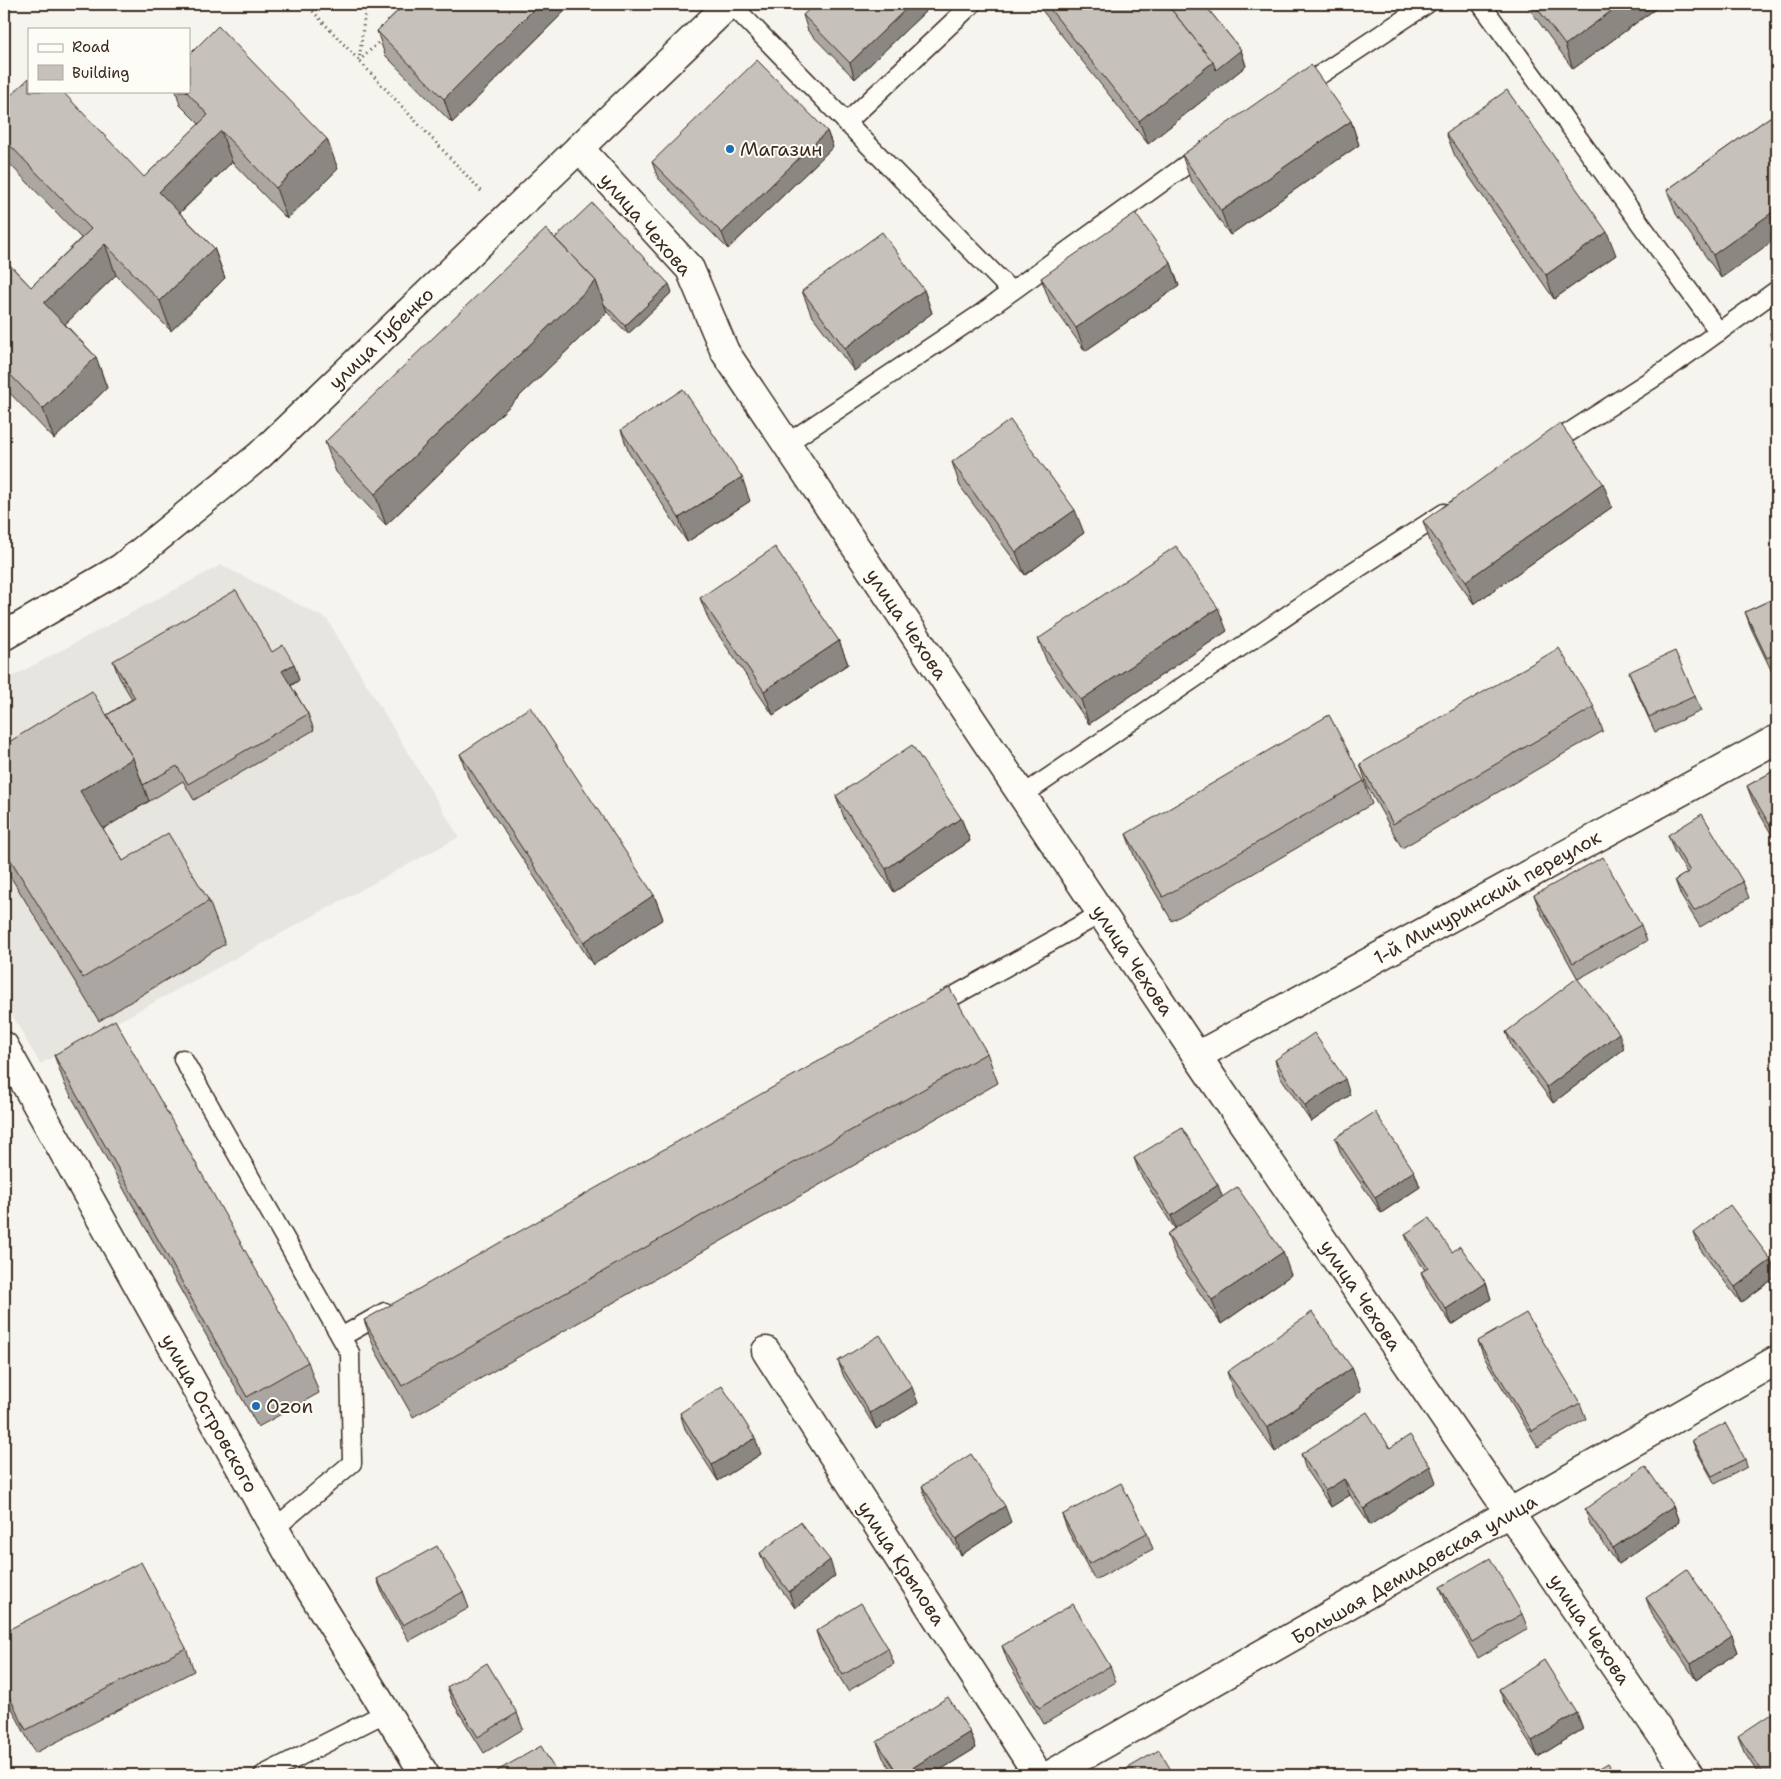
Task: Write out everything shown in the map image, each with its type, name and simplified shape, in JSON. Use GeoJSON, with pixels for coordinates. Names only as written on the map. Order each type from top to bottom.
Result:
{"type":"FeatureCollection","features":[{"type":"Feature","properties":{"kind":"street","name":"улица Губенко"},"geometry":{"type":"LineString","coordinates":[[4,636],[121,568],[260,455],[730,4]]}},
{"type":"Feature","properties":{"kind":"street","name":"улица Чехова"},"geometry":{"type":"LineString","coordinates":[[579,148],[690,269],[725,352],[786,444],[1197,1056],[1689,1775]]}},
{"type":"Feature","properties":{"kind":"street","name":"1-й Мичуринский переулок"},"geometry":{"type":"LineString","coordinates":[[1197,1056],[1777,739]]}},
{"type":"Feature","properties":{"kind":"street","name":"улица Островского"},"geometry":{"type":"LineString","coordinates":[[4,1046],[275,1528],[425,1775]]}},
{"type":"Feature","properties":{"kind":"street","name":"улица Крылова"},"geometry":{"type":"LineString","coordinates":[[766,1351],[1038,1775]]}},
{"type":"Feature","properties":{"kind":"street","name":"Большая Демидовская улица"},"geometry":{"type":"LineString","coordinates":[[1050,1775],[1511,1514],[1777,1360]]}},
{"type":"Feature","properties":{"kind":"lane"},"geometry":{"type":"LineString","coordinates":[[730,4],[1011,291]]}},
{"type":"Feature","properties":{"kind":"lane"},"geometry":{"type":"LineString","coordinates":[[846,122],[972,4]]}},
{"type":"Feature","properties":{"kind":"lane"},"geometry":{"type":"LineString","coordinates":[[1286,98],[1427,4]]}},
{"type":"Feature","properties":{"kind":"lane"},"geometry":{"type":"LineString","coordinates":[[1481,4],[1719,332]]}},
{"type":"Feature","properties":{"kind":"lane"},"geometry":{"type":"LineString","coordinates":[[786,444],[1011,291],[1219,142]]}},
{"type":"Feature","properties":{"kind":"lane"},"geometry":{"type":"LineString","coordinates":[[1538,453],[1663,372],[1777,290]]}},
{"type":"Feature","properties":{"kind":"lane"},"geometry":{"type":"LineString","coordinates":[[1023,795],[1329,586],[1454,506]]}},
{"type":"Feature","properties":{"kind":"lane"},"geometry":{"type":"LineString","coordinates":[[920,1014],[1102,913]]}},
{"type":"Feature","properties":{"kind":"lane"},"geometry":{"type":"LineString","coordinates":[[183,1059],[350,1352],[352,1463],[275,1528]]}},
{"type":"Feature","properties":{"kind":"lane"},"geometry":{"type":"LineString","coordinates":[[340,1337],[401,1303]]}},
{"type":"Feature","properties":{"kind":"lane"},"geometry":{"type":"LineString","coordinates":[[263,1775],[387,1712]]}},
{"type":"Feature","properties":{"kind":"path"},"geometry":{"type":"LineString","coordinates":[[306,4],[485,195]]}},
{"type":"Feature","properties":{"kind":"path"},"geometry":{"type":"LineString","coordinates":[[359,61],[366,4]]}},
{"type":"Feature","properties":{"kind":"path"},"geometry":{"type":"LineString","coordinates":[[359,61],[385,36]]}},
{"type":"Feature","properties":{"kind":"shaded area"},"geometry":{"type":"Polygon","coordinates":[[[221,565],[327,619],[459,837],[40,1064],[4,1001],[4,681],[221,565]]]}},
{"type":"Feature","properties":{"kind":"building"},"geometry":{"type":"Polygon","coordinates":[[[405,4],[539,4],[444,99],[377,31],[405,4]]]}},
{"type":"Feature","properties":{"kind":"building"},"geometry":{"type":"Polygon","coordinates":[[[815,4],[911,4],[850,63],[803,15],[815,4]]]}},
{"type":"Feature","properties":{"kind":"building"},"geometry":{"type":"Polygon","coordinates":[[[1046,4],[1167,4],[1213,62],[1139,121],[1046,4]]]}},
{"type":"Feature","properties":{"kind":"building"},"geometry":{"type":"Polygon","coordinates":[[[1167,4],[1204,4],[1241,50],[1216,70],[1213,62],[1167,4]]]}},
{"type":"Feature","properties":{"kind":"building"},"geometry":{"type":"Polygon","coordinates":[[[1534,4],[1621,4],[1565,45],[1534,4]]]}},
{"type":"Feature","properties":{"kind":"building"},"geometry":{"type":"Polygon","coordinates":[[[218,26],[327,139],[276,188],[221,131],[159,192],[214,248],[160,301],[105,244],[44,303],[96,357],[43,409],[4,368],[4,259],[31,287],[91,229],[4,139],[4,102],[28,79],[28,92],[63,92],[144,177],[208,115],[187,92],[190,92],[190,54],[218,26]]]}},
{"type":"Feature","properties":{"kind":"building"},"geometry":{"type":"Polygon","coordinates":[[[757,60],[827,131],[722,233],[652,162],[757,60]]]}},
{"type":"Feature","properties":{"kind":"building"},"geometry":{"type":"Polygon","coordinates":[[[1311,65],[1351,121],[1221,211],[1182,155],[1311,65]]]}},
{"type":"Feature","properties":{"kind":"building"},"geometry":{"type":"Polygon","coordinates":[[[1507,90],[1607,232],[1546,275],[1446,133],[1507,90]]]}},
{"type":"Feature","properties":{"kind":"building"},"geometry":{"type":"Polygon","coordinates":[[[1777,112],[1777,209],[1713,255],[1667,190],[1777,112]]]}},
{"type":"Feature","properties":{"kind":"building"},"geometry":{"type":"Polygon","coordinates":[[[592,203],[669,284],[625,326],[604,304],[596,281],[555,238],[592,203]]]}},
{"type":"Feature","properties":{"kind":"building"},"geometry":{"type":"Polygon","coordinates":[[[1135,213],[1171,263],[1076,328],[1041,278],[1135,213]]]}},
{"type":"Feature","properties":{"kind":"building"},"geometry":{"type":"Polygon","coordinates":[[[546,229],[596,281],[375,494],[325,442],[546,229]]]}},
{"type":"Feature","properties":{"kind":"building"},"geometry":{"type":"Polygon","coordinates":[[[882,232],[924,290],[845,348],[802,291],[882,232]]]}},
{"type":"Feature","properties":{"kind":"building"},"geometry":{"type":"Polygon","coordinates":[[[1777,328],[1777,343],[1770,333],[1777,328]]]}},
{"type":"Feature","properties":{"kind":"building"},"geometry":{"type":"Polygon","coordinates":[[[683,389],[742,477],[679,518],[621,430],[683,389]]]}},
{"type":"Feature","properties":{"kind":"building"},"geometry":{"type":"Polygon","coordinates":[[[1010,420],[1075,510],[1016,552],[952,462],[1010,420]]]}},
{"type":"Feature","properties":{"kind":"building"},"geometry":{"type":"Polygon","coordinates":[[[1560,423],[1603,483],[1466,581],[1423,521],[1560,423]]]}},
{"type":"Feature","properties":{"kind":"building"},"geometry":{"type":"Polygon","coordinates":[[[1176,546],[1218,608],[1081,700],[1038,639],[1176,546]]]}},
{"type":"Feature","properties":{"kind":"building"},"geometry":{"type":"Polygon","coordinates":[[[775,547],[839,641],[764,691],[700,598],[775,547]]]}},
{"type":"Feature","properties":{"kind":"building"},"geometry":{"type":"Polygon","coordinates":[[[236,590],[272,652],[283,645],[294,664],[282,671],[308,714],[188,784],[177,766],[143,785],[133,758],[107,715],[135,698],[113,661],[236,590]]]}},
{"type":"Feature","properties":{"kind":"building"},"geometry":{"type":"Polygon","coordinates":[[[1777,597],[1777,653],[1767,658],[1745,612],[1777,597]]]}},
{"type":"Feature","properties":{"kind":"building"},"geometry":{"type":"Polygon","coordinates":[[[1559,648],[1594,707],[1393,824],[1360,764],[1559,648]]]}},
{"type":"Feature","properties":{"kind":"building"},"geometry":{"type":"Polygon","coordinates":[[[1675,651],[1695,696],[1649,717],[1629,672],[1675,651]]]}},
{"type":"Feature","properties":{"kind":"building"},"geometry":{"type":"Polygon","coordinates":[[[92,691],[133,758],[80,791],[123,861],[168,833],[209,901],[83,978],[4,849],[4,745],[92,691]]]}},
{"type":"Feature","properties":{"kind":"building"},"geometry":{"type":"Polygon","coordinates":[[[530,707],[654,895],[584,942],[460,754],[530,707]]]}},
{"type":"Feature","properties":{"kind":"building"},"geometry":{"type":"Polygon","coordinates":[[[1329,715],[1364,781],[1163,897],[1126,834],[1329,715]]]}},
{"type":"Feature","properties":{"kind":"building"},"geometry":{"type":"Polygon","coordinates":[[[912,745],[961,818],[886,869],[836,796],[912,745]]]}},
{"type":"Feature","properties":{"kind":"building"},"geometry":{"type":"Polygon","coordinates":[[[1777,769],[1777,833],[1775,834],[1747,786],[1777,769]]]}},
{"type":"Feature","properties":{"kind":"building"},"geometry":{"type":"Polygon","coordinates":[[[1702,814],[1743,882],[1694,911],[1675,880],[1690,871],[1668,835],[1702,814]]]}},
{"type":"Feature","properties":{"kind":"building"},"geometry":{"type":"Polygon","coordinates":[[[1603,857],[1641,925],[1573,963],[1534,895],[1603,857]]]}},
{"type":"Feature","properties":{"kind":"building"},"geometry":{"type":"Polygon","coordinates":[[[1577,978],[1619,1033],[1547,1087],[1506,1032],[1577,978]]]}},
{"type":"Feature","properties":{"kind":"building"},"geometry":{"type":"Polygon","coordinates":[[[949,987],[987,1053],[402,1386],[364,1320],[949,987]]]}},
{"type":"Feature","properties":{"kind":"building"},"geometry":{"type":"Polygon","coordinates":[[[115,1020],[308,1362],[247,1397],[54,1055],[115,1020]]]}},
{"type":"Feature","properties":{"kind":"building"},"geometry":{"type":"Polygon","coordinates":[[[1314,1033],[1345,1079],[1305,1106],[1275,1060],[1314,1033]]]}},
{"type":"Feature","properties":{"kind":"building"},"geometry":{"type":"Polygon","coordinates":[[[1375,1112],[1414,1171],[1375,1197],[1335,1138],[1375,1112]]]}},
{"type":"Feature","properties":{"kind":"building"},"geometry":{"type":"Polygon","coordinates":[[[1182,1128],[1218,1185],[1171,1216],[1134,1158],[1182,1128]]]}},
{"type":"Feature","properties":{"kind":"building"},"geometry":{"type":"Polygon","coordinates":[[[1237,1187],[1283,1252],[1212,1300],[1167,1234],[1237,1187]]]}},
{"type":"Feature","properties":{"kind":"building"},"geometry":{"type":"Polygon","coordinates":[[[1730,1205],[1771,1260],[1735,1287],[1694,1233],[1730,1205]]]}},
{"type":"Feature","properties":{"kind":"building"},"geometry":{"type":"Polygon","coordinates":[[[1429,1218],[1452,1252],[1460,1246],[1486,1283],[1446,1309],[1421,1272],[1428,1268],[1405,1234],[1429,1218]]]}},
{"type":"Feature","properties":{"kind":"building"},"geometry":{"type":"Polygon","coordinates":[[[1312,1312],[1352,1368],[1267,1428],[1227,1372],[1312,1312]]]}},
{"type":"Feature","properties":{"kind":"building"},"geometry":{"type":"Polygon","coordinates":[[[1526,1313],[1580,1403],[1532,1431],[1478,1341],[1526,1313]]]}},
{"type":"Feature","properties":{"kind":"building"},"geometry":{"type":"Polygon","coordinates":[[[880,1335],[912,1387],[870,1413],[838,1361],[880,1335]]]}},
{"type":"Feature","properties":{"kind":"building"},"geometry":{"type":"Polygon","coordinates":[[[722,1386],[755,1438],[712,1465],[680,1413],[722,1386]]]}},
{"type":"Feature","properties":{"kind":"building"},"geometry":{"type":"Polygon","coordinates":[[[1367,1412],[1390,1448],[1410,1435],[1430,1466],[1364,1509],[1344,1479],[1325,1491],[1301,1454],[1367,1412]]]}},
{"type":"Feature","properties":{"kind":"building"},"geometry":{"type":"Polygon","coordinates":[[[1725,1423],[1745,1459],[1712,1476],[1692,1440],[1725,1423]]]}},
{"type":"Feature","properties":{"kind":"building"},"geometry":{"type":"Polygon","coordinates":[[[971,1454],[1005,1506],[956,1539],[922,1486],[971,1454]]]}},
{"type":"Feature","properties":{"kind":"building"},"geometry":{"type":"Polygon","coordinates":[[[1645,1466],[1673,1506],[1613,1548],[1585,1509],[1645,1466]]]}},
{"type":"Feature","properties":{"kind":"building"},"geometry":{"type":"Polygon","coordinates":[[[1121,1483],[1147,1533],[1089,1564],[1062,1515],[1121,1483]]]}},
{"type":"Feature","properties":{"kind":"building"},"geometry":{"type":"Polygon","coordinates":[[[800,1522],[830,1560],[789,1592],[760,1553],[800,1522]]]}},
{"type":"Feature","properties":{"kind":"building"},"geometry":{"type":"Polygon","coordinates":[[[437,1546],[463,1592],[403,1625],[377,1579],[437,1546]]]}},
{"type":"Feature","properties":{"kind":"building"},"geometry":{"type":"Polygon","coordinates":[[[1490,1558],[1522,1614],[1472,1642],[1440,1587],[1490,1558]]]}},
{"type":"Feature","properties":{"kind":"building"},"geometry":{"type":"Polygon","coordinates":[[[141,1562],[186,1648],[26,1730],[4,1686],[4,1632],[141,1562]]]}},
{"type":"Feature","properties":{"kind":"building"},"geometry":{"type":"Polygon","coordinates":[[[1687,1569],[1732,1636],[1691,1664],[1646,1598],[1687,1569]]]}},
{"type":"Feature","properties":{"kind":"building"},"geometry":{"type":"Polygon","coordinates":[[[861,1603],[888,1648],[843,1675],[816,1631],[861,1603]]]}},
{"type":"Feature","properties":{"kind":"building"},"geometry":{"type":"Polygon","coordinates":[[[1073,1604],[1110,1666],[1039,1708],[1002,1646],[1073,1604]]]}},
{"type":"Feature","properties":{"kind":"building"},"geometry":{"type":"Polygon","coordinates":[[[1544,1660],[1577,1713],[1532,1741],[1499,1689],[1544,1660]]]}},
{"type":"Feature","properties":{"kind":"building"},"geometry":{"type":"Polygon","coordinates":[[[487,1663],[517,1713],[478,1737],[447,1687],[487,1663]]]}},
{"type":"Feature","properties":{"kind":"building"},"geometry":{"type":"Polygon","coordinates":[[[948,1697],[970,1732],[899,1775],[877,1742],[948,1697]]]}},
{"type":"Feature","properties":{"kind":"building"},"geometry":{"type":"Polygon","coordinates":[[[1777,1710],[1777,1775],[1764,1775],[1738,1736],[1777,1710]]]}},
{"type":"Feature","properties":{"kind":"building"},"geometry":{"type":"Polygon","coordinates":[[[541,1746],[558,1775],[500,1775],[497,1771],[541,1746]]]}},
{"type":"Feature","properties":{"kind":"building"},"geometry":{"type":"Polygon","coordinates":[[[1159,1750],[1174,1775],[1116,1775],[1159,1750]]]}},
{"type":"Feature","properties":{"kind":"building"},"geometry":{"type":"Polygon","coordinates":[[[1608,1763],[1616,1775],[1588,1775],[1608,1763]]]}},
{"type":"Feature","properties":{"kind":"place","name":"Магазин"},"geometry":{"type":"Point","coordinates":[730,149]}},
{"type":"Feature","properties":{"kind":"place","name":"Ozon"},"geometry":{"type":"Point","coordinates":[256,1406]}}]}
